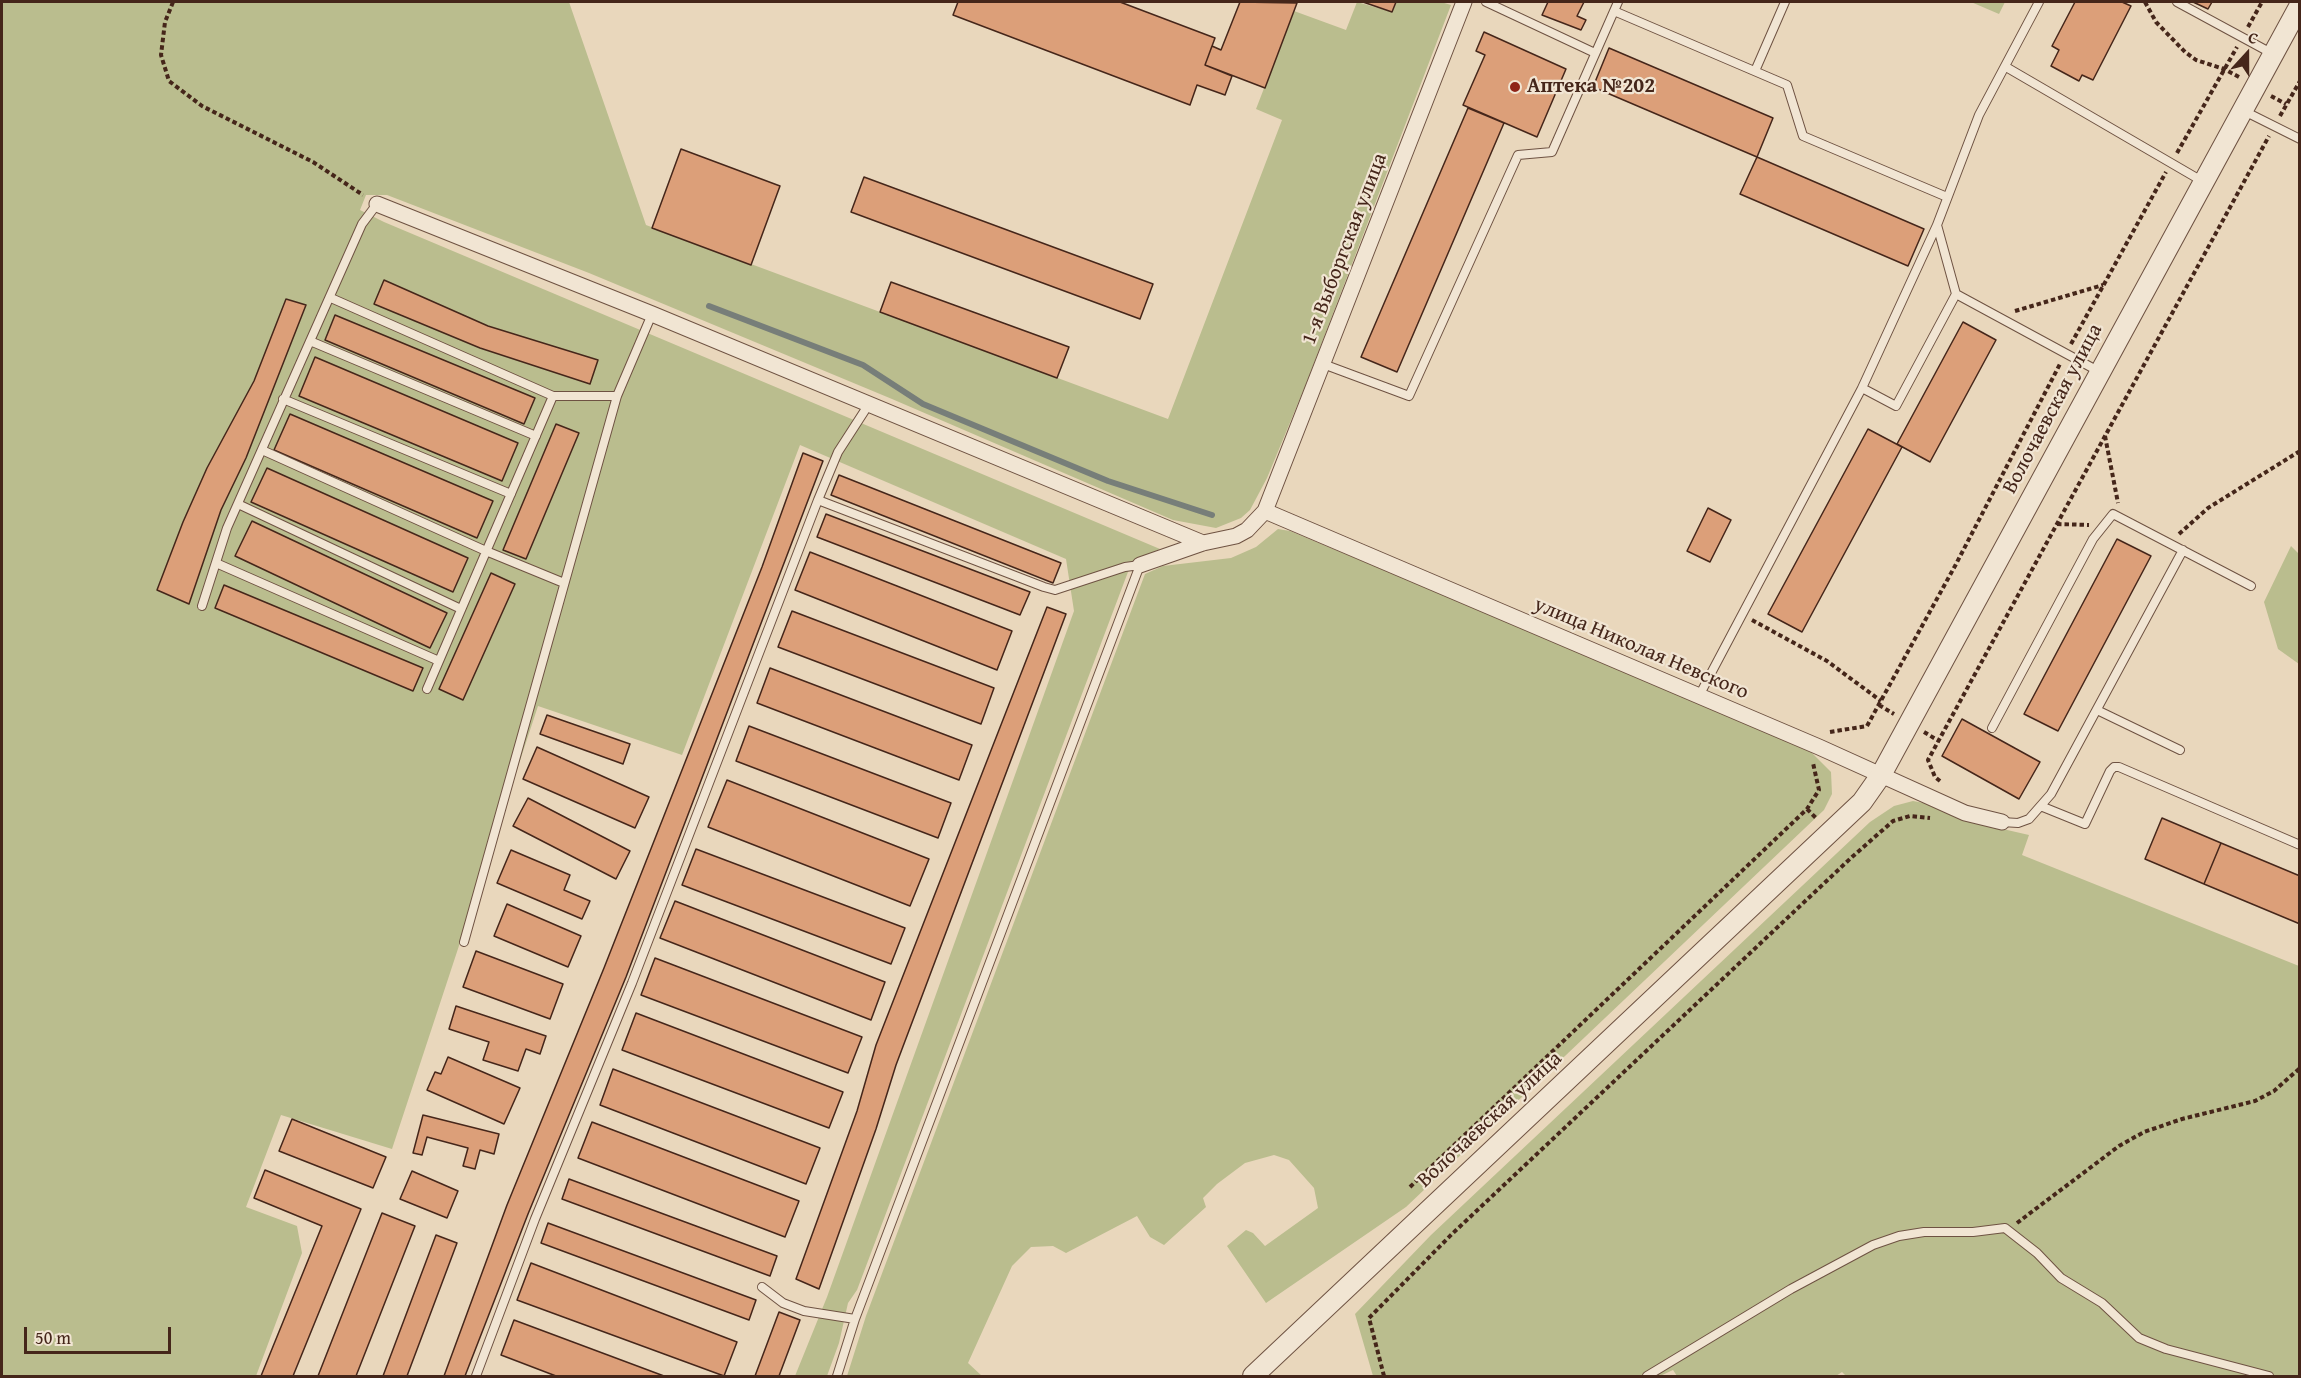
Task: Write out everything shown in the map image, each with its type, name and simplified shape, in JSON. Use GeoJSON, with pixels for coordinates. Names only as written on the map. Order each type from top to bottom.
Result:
{"type":"FeatureCollection","features":[{"type":"Feature","properties":{"kind":"street","name":"1-я Выборгская улица"},"geometry":{"type":"LineString","coordinates":[[1265,511],[1464,2]]}},
{"type":"Feature","properties":{"kind":"street","name":"Волочаевская улица"},"geometry":{"type":"LineString","coordinates":[[1253,1377],[1862,802],[1881,775],[2202,181],[2300,5]]}},
{"type":"Feature","properties":{"kind":"street"},"geometry":{"type":"LineString","coordinates":[[377,204],[652,314],[1203,543]]}},
{"type":"Feature","properties":{"kind":"street"},"geometry":{"type":"LineString","coordinates":[[1140,565],[1247,530],[1265,511]]}},
{"type":"Feature","properties":{"kind":"street","name":"улица Николая Невского"},"geometry":{"type":"LineString","coordinates":[[1265,511],[1819,747],[1965,813],[2002,822]]}},
{"type":"Feature","properties":{"kind":"lane"},"geometry":{"type":"LineString","coordinates":[[1486,2],[1595,53]]}},
{"type":"Feature","properties":{"kind":"lane"},"geometry":{"type":"LineString","coordinates":[[1323,364],[1409,396],[1518,154],[1552,152],[1618,2]]}},
{"type":"Feature","properties":{"kind":"lane"},"geometry":{"type":"LineString","coordinates":[[1755,71],[1785,2]]}},
{"type":"Feature","properties":{"kind":"lane"},"geometry":{"type":"LineString","coordinates":[[1699,696],[1862,388],[1937,225],[1979,115],[2039,2]]}},
{"type":"Feature","properties":{"kind":"lane"},"geometry":{"type":"LineString","coordinates":[[2177,2],[2273,54]]}},
{"type":"Feature","properties":{"kind":"lane"},"geometry":{"type":"LineString","coordinates":[[1614,11],[1787,85],[1803,136],[1947,197]]}},
{"type":"Feature","properties":{"kind":"lane"},"geometry":{"type":"LineString","coordinates":[[2006,67],[2202,181]]}},
{"type":"Feature","properties":{"kind":"lane"},"geometry":{"type":"LineString","coordinates":[[2242,110],[2300,139]]}},
{"type":"Feature","properties":{"kind":"lane"},"geometry":{"type":"LineString","coordinates":[[202,606],[238,504],[362,224],[377,204]]}},
{"type":"Feature","properties":{"kind":"lane"},"geometry":{"type":"LineString","coordinates":[[1862,388],[1896,406],[1956,294],[1937,225]]}},
{"type":"Feature","properties":{"kind":"lane"},"geometry":{"type":"LineString","coordinates":[[1956,294],[2100,373]]}},
{"type":"Feature","properties":{"kind":"lane"},"geometry":{"type":"LineString","coordinates":[[331,298],[553,396],[616,396]]}},
{"type":"Feature","properties":{"kind":"lane"},"geometry":{"type":"LineString","coordinates":[[464,942],[616,396],[652,314]]}},
{"type":"Feature","properties":{"kind":"lane"},"geometry":{"type":"LineString","coordinates":[[310,341],[536,436]]}},
{"type":"Feature","properties":{"kind":"lane"},"geometry":{"type":"LineString","coordinates":[[427,689],[553,396]]}},
{"type":"Feature","properties":{"kind":"lane"},"geometry":{"type":"LineString","coordinates":[[284,399],[511,494]]}},
{"type":"Feature","properties":{"kind":"lane"},"geometry":{"type":"LineString","coordinates":[[476,1377],[535,1219],[632,983],[818,500],[842,445],[868,404]]}},
{"type":"Feature","properties":{"kind":"lane"},"geometry":{"type":"LineString","coordinates":[[262,450],[486,551],[564,583]]}},
{"type":"Feature","properties":{"kind":"lane"},"geometry":{"type":"LineString","coordinates":[[818,500],[1055,590],[1140,565]]}},
{"type":"Feature","properties":{"kind":"lane"},"geometry":{"type":"LineString","coordinates":[[238,504],[461,609]]}},
{"type":"Feature","properties":{"kind":"lane"},"geometry":{"type":"LineString","coordinates":[[1992,728],[2093,539],[2113,514],[2251,586]]}},
{"type":"Feature","properties":{"kind":"lane"},"geometry":{"type":"LineString","coordinates":[[2002,822],[2018,823],[2029,819],[2043,807],[2182,550]]}},
{"type":"Feature","properties":{"kind":"lane"},"geometry":{"type":"LineString","coordinates":[[216,563],[439,661]]}},
{"type":"Feature","properties":{"kind":"lane"},"geometry":{"type":"LineString","coordinates":[[837,1377],[855,1319],[1140,565]]}},
{"type":"Feature","properties":{"kind":"lane"},"geometry":{"type":"LineString","coordinates":[[2097,710],[2180,750]]}},
{"type":"Feature","properties":{"kind":"lane"},"geometry":{"type":"LineString","coordinates":[[2043,807],[2085,824],[2110,771],[2114,767],[2119,767],[2300,844]]}},
{"type":"Feature","properties":{"kind":"lane"},"geometry":{"type":"LineString","coordinates":[[1647,1377],[1791,1289],[1873,1245],[1899,1236],[1924,1232],[1973,1232],[2005,1228],[2037,1253],[2061,1278],[2102,1303],[2139,1338],[2166,1349],[2269,1377]]}},
{"type":"Feature","properties":{"kind":"lane"},"geometry":{"type":"LineString","coordinates":[[762,1287],[783,1303],[804,1311],[855,1319]]}},
{"type":"Feature","properties":{"kind":"path"},"geometry":{"type":"LineString","coordinates":[[173,2],[165,22],[161,55],[169,81],[202,106],[312,162],[377,204]]}},
{"type":"Feature","properties":{"kind":"path"},"geometry":{"type":"LineString","coordinates":[[2145,2],[2156,22],[2185,52],[2202,63],[2224,69]]}},
{"type":"Feature","properties":{"kind":"path"},"geometry":{"type":"LineString","coordinates":[[1410,1187],[1807,809],[1819,790],[1812,761],[1826,733],[1867,726],[1955,566],[2065,353],[2262,2]]}},
{"type":"Feature","properties":{"kind":"path"},"geometry":{"type":"LineString","coordinates":[[1999,317],[2104,284]]}},
{"type":"Feature","properties":{"kind":"path"},"geometry":{"type":"LineString","coordinates":[[2105,436],[2122,518]]}},
{"type":"Feature","properties":{"kind":"path"},"geometry":{"type":"LineString","coordinates":[[2170,543],[2208,508],[2300,451]]}},
{"type":"Feature","properties":{"kind":"path"},"geometry":{"type":"LineString","coordinates":[[2057,524],[2104,525]]}},
{"type":"Feature","properties":{"kind":"path"},"geometry":{"type":"LineString","coordinates":[[1742,615],[1827,661],[1881,700]]}},
{"type":"Feature","properties":{"kind":"path"},"geometry":{"type":"LineString","coordinates":[[2005,1228],[2031,1214],[2127,1141],[2182,1119],[2255,1101],[2274,1091],[2300,1068]]}},
{"type":"Feature","properties":{"kind":"path"},"geometry":{"type":"LineString","coordinates":[[1384,1377],[1369,1318],[1452,1234]]}},
{"type":"Feature","properties":{"kind":"green space"},"geometry":{"type":"Polygon","coordinates":[[[2,2],[569,2],[646,225],[1168,419],[1282,120],[1256,109],[1294,11],[1346,30],[1357,2],[1392,12],[1396,2],[1441,2],[1451,5],[1306,384],[1267,478],[1250,510],[1241,518],[1216,528],[1173,520],[892,399],[589,273],[387,195],[366,195],[360,210],[384,222],[1160,549],[1131,564],[857,1290],[848,1303],[839,1343],[827,1376],[795,1376],[827,1297],[1074,611],[1066,559],[800,445],[682,755],[538,706],[392,1149],[281,1115],[246,1207],[297,1226],[302,1253],[256,1376],[2,1376],[2,2]]]}},
{"type":"Feature","properties":{"kind":"green space"},"geometry":{"type":"Polygon","coordinates":[[[1971,2],[2005,2],[1999,14],[1971,2]]]}},
{"type":"Feature","properties":{"kind":"green space"},"geometry":{"type":"Polygon","coordinates":[[[1278,529],[1290,531],[1564,645],[1811,752],[1831,772],[1832,794],[1824,810],[1406,1207],[1266,1303],[1227,1246],[1246,1230],[1253,1233],[1265,1246],[1318,1208],[1314,1188],[1289,1160],[1274,1155],[1245,1163],[1217,1184],[1203,1198],[1206,1207],[1164,1245],[1150,1237],[1137,1216],[1066,1253],[1053,1246],[1031,1247],[1012,1266],[968,1363],[982,1376],[847,1376],[866,1316],[1145,574],[1163,566],[1231,558],[1256,547],[1278,529]]]}},
{"type":"Feature","properties":{"kind":"green space"},"geometry":{"type":"Polygon","coordinates":[[[2291,546],[2299,554],[2299,664],[2278,649],[2264,602],[2291,546]]]}},
{"type":"Feature","properties":{"kind":"green space"},"geometry":{"type":"Polygon","coordinates":[[[1913,801],[1981,824],[2029,835],[2022,855],[2299,966],[2299,1376],[1846,1376],[1842,1372],[1836,1376],[1677,1376],[1673,1370],[1660,1376],[1373,1376],[1355,1314],[1431,1235],[1870,822],[1894,806],[1913,801]]]}},
{"type":"Feature","properties":{"kind":"building"},"geometry":{"type":"Polygon","coordinates":[[[958,2],[1120,2],[1215,38],[1205,65],[1232,76],[1225,95],[1197,85],[1190,105],[953,15],[958,2]]]}},
{"type":"Feature","properties":{"kind":"building"},"geometry":{"type":"Polygon","coordinates":[[[1240,2],[1297,3],[1265,88],[1205,65],[1212,46],[1221,50],[1240,2]]]}},
{"type":"Feature","properties":{"kind":"building"},"geometry":{"type":"Polygon","coordinates":[[[1363,2],[1396,2],[1392,12],[1363,2]]]}},
{"type":"Feature","properties":{"kind":"building"},"geometry":{"type":"Polygon","coordinates":[[[1548,2],[1584,2],[1577,16],[1586,20],[1581,30],[1542,15],[1548,2]]]}},
{"type":"Feature","properties":{"kind":"building"},"geometry":{"type":"Polygon","coordinates":[[[2075,2],[2122,2],[2131,6],[2093,80],[2082,75],[2079,81],[2051,66],[2059,50],[2052,46],[2075,2]]]}},
{"type":"Feature","properties":{"kind":"building"},"geometry":{"type":"Polygon","coordinates":[[[2193,2],[2212,2],[2208,9],[2193,2]]]}},
{"type":"Feature","properties":{"kind":"building","name":"Аптека №202"},"geometry":{"type":"Polygon","coordinates":[[[1484,32],[1566,69],[1537,137],[1463,105],[1485,55],[1476,51],[1484,32]]]}},
{"type":"Feature","properties":{"kind":"building"},"geometry":{"type":"Polygon","coordinates":[[[1609,48],[1773,118],[1757,157],[1593,87],[1609,48]]]}},
{"type":"Feature","properties":{"kind":"building"},"geometry":{"type":"Polygon","coordinates":[[[1468,108],[1504,123],[1397,372],[1361,357],[1468,108]]]}},
{"type":"Feature","properties":{"kind":"building"},"geometry":{"type":"Polygon","coordinates":[[[681,149],[780,186],[751,265],[652,228],[681,149]]]}},
{"type":"Feature","properties":{"kind":"building"},"geometry":{"type":"Polygon","coordinates":[[[1757,157],[1924,229],[1908,266],[1740,194],[1757,157]]]}},
{"type":"Feature","properties":{"kind":"building"},"geometry":{"type":"Polygon","coordinates":[[[864,177],[1153,284],[1140,319],[851,212],[864,177]]]}},
{"type":"Feature","properties":{"kind":"building"},"geometry":{"type":"Polygon","coordinates":[[[384,280],[488,326],[598,360],[590,384],[480,348],[374,304],[384,280]]]}},
{"type":"Feature","properties":{"kind":"building"},"geometry":{"type":"Polygon","coordinates":[[[891,282],[1069,347],[1057,378],[880,312],[891,282]]]}},
{"type":"Feature","properties":{"kind":"building"},"geometry":{"type":"Polygon","coordinates":[[[286,299],[306,305],[246,458],[221,510],[189,604],[157,590],[207,468],[254,381],[286,299]]]}},
{"type":"Feature","properties":{"kind":"building"},"geometry":{"type":"Polygon","coordinates":[[[335,315],[535,398],[524,424],[325,340],[335,315]]]}},
{"type":"Feature","properties":{"kind":"building"},"geometry":{"type":"Polygon","coordinates":[[[1963,322],[1996,340],[1930,462],[1897,444],[1963,322]]]}},
{"type":"Feature","properties":{"kind":"building"},"geometry":{"type":"Polygon","coordinates":[[[315,357],[518,443],[502,481],[299,396],[315,357]]]}},
{"type":"Feature","properties":{"kind":"building"},"geometry":{"type":"Polygon","coordinates":[[[290,414],[493,501],[477,538],[274,450],[290,414]]]}},
{"type":"Feature","properties":{"kind":"building"},"geometry":{"type":"Polygon","coordinates":[[[556,424],[579,433],[526,559],[503,550],[556,424]]]}},
{"type":"Feature","properties":{"kind":"building"},"geometry":{"type":"Polygon","coordinates":[[[1868,429],[1902,447],[1802,632],[1768,614],[1868,429]]]}},
{"type":"Feature","properties":{"kind":"building"},"geometry":{"type":"Polygon","coordinates":[[[803,453],[823,461],[626,977],[528,1214],[465,1376],[444,1376],[507,1205],[604,968],[762,567],[803,453]]]}},
{"type":"Feature","properties":{"kind":"building"},"geometry":{"type":"Polygon","coordinates":[[[267,468],[468,558],[453,592],[251,502],[267,468]]]}},
{"type":"Feature","properties":{"kind":"building"},"geometry":{"type":"Polygon","coordinates":[[[839,475],[1061,563],[1053,583],[831,495],[839,475]]]}},
{"type":"Feature","properties":{"kind":"building"},"geometry":{"type":"Polygon","coordinates":[[[1708,508],[1731,520],[1710,562],[1687,551],[1708,508]]]}},
{"type":"Feature","properties":{"kind":"building"},"geometry":{"type":"Polygon","coordinates":[[[826,514],[1030,592],[1020,615],[817,537],[826,514]]]}},
{"type":"Feature","properties":{"kind":"building"},"geometry":{"type":"Polygon","coordinates":[[[252,521],[447,613],[430,648],[235,556],[252,521]]]}},
{"type":"Feature","properties":{"kind":"building"},"geometry":{"type":"Polygon","coordinates":[[[2117,539],[2151,556],[2058,731],[2024,714],[2117,539]]]}},
{"type":"Feature","properties":{"kind":"building"},"geometry":{"type":"Polygon","coordinates":[[[810,552],[1012,631],[997,670],[795,590],[810,552]]]}},
{"type":"Feature","properties":{"kind":"building"},"geometry":{"type":"Polygon","coordinates":[[[491,573],[515,584],[463,700],[439,689],[491,573]]]}},
{"type":"Feature","properties":{"kind":"building"},"geometry":{"type":"Polygon","coordinates":[[[224,585],[423,668],[413,691],[215,608],[224,585]]]}},
{"type":"Feature","properties":{"kind":"building"},"geometry":{"type":"Polygon","coordinates":[[[1047,607],[1066,614],[896,1065],[876,1129],[819,1289],[796,1279],[857,1111],[876,1045],[1047,607]]]}},
{"type":"Feature","properties":{"kind":"building"},"geometry":{"type":"Polygon","coordinates":[[[792,611],[994,688],[981,724],[778,647],[792,611]]]}},
{"type":"Feature","properties":{"kind":"building"},"geometry":{"type":"Polygon","coordinates":[[[770,668],[972,745],[959,780],[757,703],[770,668]]]}},
{"type":"Feature","properties":{"kind":"building"},"geometry":{"type":"Polygon","coordinates":[[[547,715],[630,744],[623,764],[540,734],[547,715]]]}},
{"type":"Feature","properties":{"kind":"building"},"geometry":{"type":"Polygon","coordinates":[[[1962,719],[2040,762],[2019,799],[1942,756],[1962,719]]]}},
{"type":"Feature","properties":{"kind":"building"},"geometry":{"type":"Polygon","coordinates":[[[749,726],[951,803],[938,838],[736,761],[749,726]]]}},
{"type":"Feature","properties":{"kind":"building"},"geometry":{"type":"Polygon","coordinates":[[[537,747],[649,797],[635,828],[523,779],[537,747]]]}},
{"type":"Feature","properties":{"kind":"building"},"geometry":{"type":"Polygon","coordinates":[[[727,780],[929,859],[910,906],[708,827],[727,780]]]}},
{"type":"Feature","properties":{"kind":"building"},"geometry":{"type":"Polygon","coordinates":[[[528,798],[630,851],[616,879],[513,826],[528,798]]]}},
{"type":"Feature","properties":{"kind":"building"},"geometry":{"type":"Polygon","coordinates":[[[2162,818],[2221,843],[2204,884],[2145,859],[2162,818]]]}},
{"type":"Feature","properties":{"kind":"building"},"geometry":{"type":"Polygon","coordinates":[[[2221,843],[2300,876],[2300,924],[2204,884],[2221,843]]]}},
{"type":"Feature","properties":{"kind":"building"},"geometry":{"type":"Polygon","coordinates":[[[696,849],[905,928],[891,964],[682,885],[696,849]]]}},
{"type":"Feature","properties":{"kind":"building"},"geometry":{"type":"Polygon","coordinates":[[[511,850],[570,875],[564,890],[590,901],[582,919],[497,883],[511,850]]]}},
{"type":"Feature","properties":{"kind":"building"},"geometry":{"type":"Polygon","coordinates":[[[675,901],[885,982],[871,1020],[660,938],[675,901]]]}},
{"type":"Feature","properties":{"kind":"building"},"geometry":{"type":"Polygon","coordinates":[[[507,904],[581,936],[568,967],[494,936],[507,904]]]}},
{"type":"Feature","properties":{"kind":"building"},"geometry":{"type":"Polygon","coordinates":[[[476,951],[563,984],[550,1019],[463,987],[476,951]]]}},
{"type":"Feature","properties":{"kind":"building"},"geometry":{"type":"Polygon","coordinates":[[[655,958],[862,1037],[848,1073],[641,995],[655,958]]]}},
{"type":"Feature","properties":{"kind":"building"},"geometry":{"type":"Polygon","coordinates":[[[456,1006],[546,1036],[540,1054],[526,1049],[518,1071],[483,1060],[489,1042],[449,1029],[456,1006]]]}},
{"type":"Feature","properties":{"kind":"building"},"geometry":{"type":"Polygon","coordinates":[[[636,1013],[843,1092],[829,1128],[622,1050],[636,1013]]]}},
{"type":"Feature","properties":{"kind":"building"},"geometry":{"type":"Polygon","coordinates":[[[448,1057],[520,1088],[504,1124],[427,1090],[435,1072],[441,1074],[448,1057]]]}},
{"type":"Feature","properties":{"kind":"building"},"geometry":{"type":"Polygon","coordinates":[[[613,1069],[820,1148],[806,1184],[600,1105],[613,1069]]]}},
{"type":"Feature","properties":{"kind":"building"},"geometry":{"type":"Polygon","coordinates":[[[423,1115],[499,1134],[494,1154],[480,1150],[475,1169],[463,1166],[468,1148],[427,1137],[422,1155],[413,1153],[423,1115]]]}},
{"type":"Feature","properties":{"kind":"building"},"geometry":{"type":"Polygon","coordinates":[[[292,1119],[386,1157],[373,1188],[279,1151],[292,1119]]]}},
{"type":"Feature","properties":{"kind":"building"},"geometry":{"type":"Polygon","coordinates":[[[592,1122],[799,1201],[785,1237],[578,1158],[592,1122]]]}},
{"type":"Feature","properties":{"kind":"building"},"geometry":{"type":"Polygon","coordinates":[[[265,1170],[361,1209],[293,1376],[261,1376],[322,1226],[254,1198],[265,1170]]]}},
{"type":"Feature","properties":{"kind":"building"},"geometry":{"type":"Polygon","coordinates":[[[412,1171],[458,1191],[447,1218],[400,1199],[412,1171]]]}},
{"type":"Feature","properties":{"kind":"building"},"geometry":{"type":"Polygon","coordinates":[[[569,1179],[777,1256],[770,1276],[562,1199],[569,1179]]]}},
{"type":"Feature","properties":{"kind":"building"},"geometry":{"type":"Polygon","coordinates":[[[382,1213],[415,1226],[356,1376],[318,1376],[382,1213]]]}},
{"type":"Feature","properties":{"kind":"building"},"geometry":{"type":"Polygon","coordinates":[[[548,1223],[756,1300],[749,1320],[541,1243],[548,1223]]]}},
{"type":"Feature","properties":{"kind":"building"},"geometry":{"type":"Polygon","coordinates":[[[436,1235],[457,1243],[407,1376],[383,1376],[436,1235]]]}},
{"type":"Feature","properties":{"kind":"building"},"geometry":{"type":"Polygon","coordinates":[[[531,1263],[737,1342],[724,1376],[517,1300],[531,1263]]]}},
{"type":"Feature","properties":{"kind":"building"},"geometry":{"type":"Polygon","coordinates":[[[779,1312],[800,1320],[779,1376],[755,1376],[779,1312]]]}},
{"type":"Feature","properties":{"kind":"building"},"geometry":{"type":"Polygon","coordinates":[[[514,1320],[664,1376],[556,1376],[501,1355],[514,1320]]]}},
{"type":"Feature","properties":{"kind":"waterway"},"geometry":{"type":"LineString","coordinates":[[709,306],[863,365],[923,404],[1108,481],[1212,515]]}},
{"type":"Feature","properties":{"kind":"place","name":"Аптека №202"},"geometry":{"type":"Point","coordinates":[1515,87]}}]}
